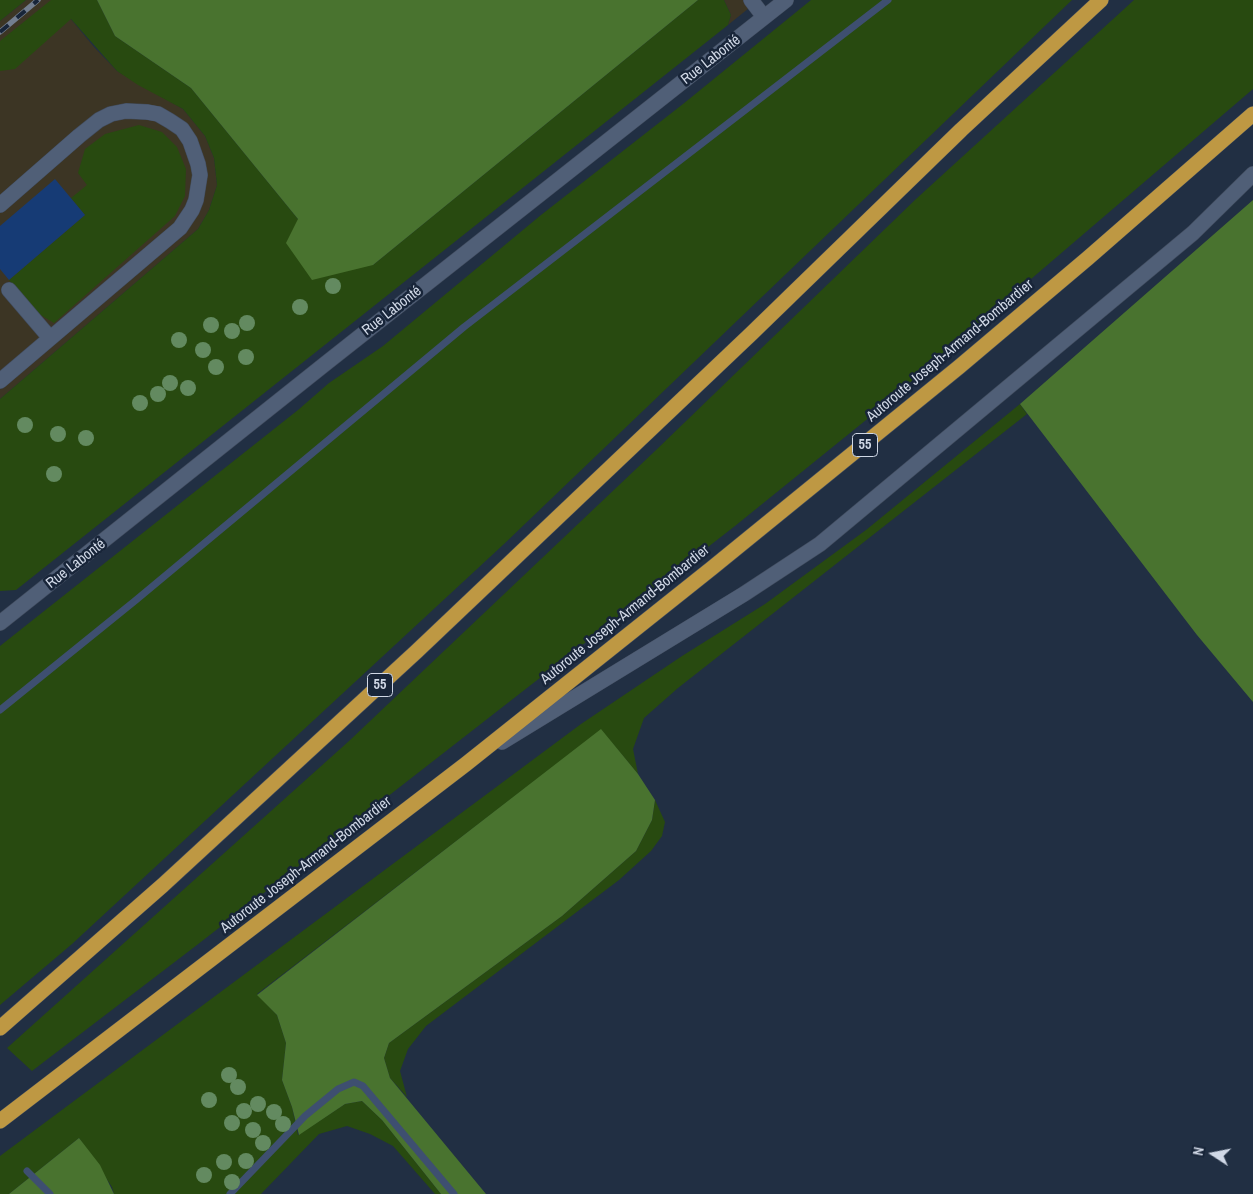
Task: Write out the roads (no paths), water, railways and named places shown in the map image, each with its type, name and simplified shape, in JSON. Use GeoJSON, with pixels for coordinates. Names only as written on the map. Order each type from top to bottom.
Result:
{"type":"FeatureCollection","features":[{"type":"Feature","properties":{"kind":"highway","name":"55"},"geometry":{"type":"LineString","coordinates":[[0,1028],[163,885],[431,638],[962,130],[1101,0]]}},
{"type":"Feature","properties":{"kind":"highway","name":"Autoroute Joseph-Armand-Bombardier"},"geometry":{"type":"LineString","coordinates":[[0,1121],[466,764],[842,464],[1080,264],[1253,114]]}},
{"type":"Feature","properties":{"kind":"street"},"geometry":{"type":"LineString","coordinates":[[751,0],[764,18]]}},
{"type":"Feature","properties":{"kind":"street","name":"Rue Labonté"},"geometry":{"type":"LineString","coordinates":[[0,623],[786,0]]}},
{"type":"Feature","properties":{"kind":"street"},"geometry":{"type":"LineString","coordinates":[[0,205],[79,136],[99,120],[111,114],[126,111],[158,114],[182,129],[196,153],[200,175],[196,200],[180,228],[0,381]]}},
{"type":"Feature","properties":{"kind":"street"},"geometry":{"type":"LineString","coordinates":[[466,764],[744,594],[820,544],[1192,233],[1253,174]]}},
{"type":"Feature","properties":{"kind":"street"},"geometry":{"type":"LineString","coordinates":[[9,290],[50,338]]}},
{"type":"Feature","properties":{"kind":"waterway"},"geometry":{"type":"LineString","coordinates":[[0,710],[136,600],[464,327],[888,0]]}},
{"type":"Feature","properties":{"kind":"waterway"},"geometry":{"type":"LineString","coordinates":[[230,1194],[305,1116],[338,1089],[354,1082],[363,1086],[454,1194]]}},
{"type":"Feature","properties":{"kind":"waterway"},"geometry":{"type":"LineString","coordinates":[[27,1171],[50,1194]]}},
{"type":"Feature","properties":{"kind":"railway"},"geometry":{"type":"LineString","coordinates":[[0,32],[38,0]]}}]}
